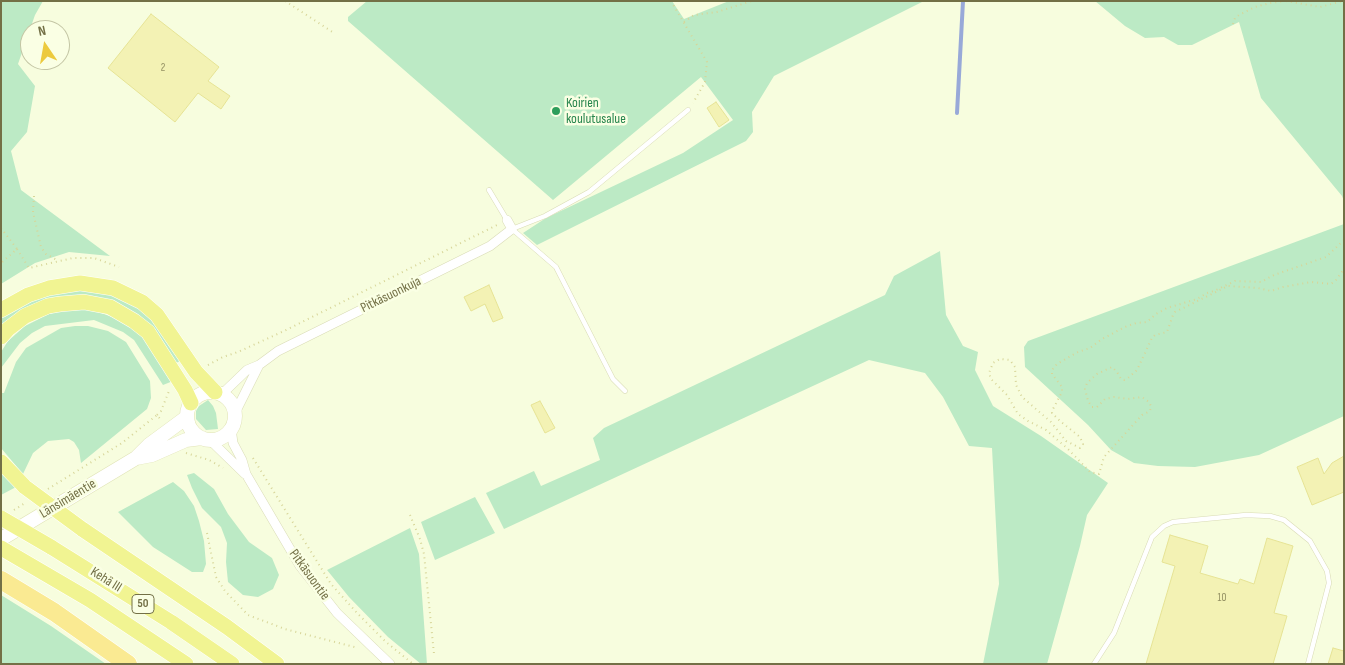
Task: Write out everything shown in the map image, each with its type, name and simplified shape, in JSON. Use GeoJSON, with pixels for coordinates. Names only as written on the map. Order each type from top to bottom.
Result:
{"type":"FeatureCollection","features":[{"type":"Feature","properties":{"kind":"highway"},"geometry":{"type":"LineString","coordinates":[[1,310],[28,295],[68,284],[113,288],[142,302],[158,315],[196,372],[218,393]]}},
{"type":"Feature","properties":{"kind":"highway"},"geometry":{"type":"LineString","coordinates":[[1,337],[25,316],[48,306],[84,302],[110,307],[123,313],[148,332],[180,381],[189,410]]}},
{"type":"Feature","properties":{"kind":"highway"},"geometry":{"type":"LineString","coordinates":[[1,462],[25,487],[82,529],[227,627],[277,664]]}},
{"type":"Feature","properties":{"kind":"highway","name":"Kehä III"},"geometry":{"type":"LineString","coordinates":[[5,515],[51,547],[171,622],[232,664]]}},
{"type":"Feature","properties":{"kind":"highway","name":"Kehä III"},"geometry":{"type":"LineString","coordinates":[[1,548],[90,600],[186,664]]}},
{"type":"Feature","properties":{"kind":"highway"},"geometry":{"type":"LineString","coordinates":[[1,580],[54,612],[128,664]]}},
{"type":"Feature","properties":{"kind":"main road"},"geometry":{"type":"LineString","coordinates":[[205,392],[218,393],[228,399],[233,406],[235,413],[234,421],[226,434],[218,438],[206,439],[191,430],[189,410],[197,396],[205,392]]}},
{"type":"Feature","properties":{"kind":"main road","name":"Länsimäentie"},"geometry":{"type":"LineString","coordinates":[[1,540],[136,458],[189,410]]}},
{"type":"Feature","properties":{"kind":"main road","name":"Länsimäentie"},"geometry":{"type":"LineString","coordinates":[[136,458],[152,455],[186,440],[206,439]]}},
{"type":"Feature","properties":{"kind":"street"},"geometry":{"type":"LineString","coordinates":[[507,220],[512,230]]}},
{"type":"Feature","properties":{"kind":"street","name":"Pitkäsuonkuja"},"geometry":{"type":"LineString","coordinates":[[218,393],[248,370],[290,345],[490,246],[512,230]]}},
{"type":"Feature","properties":{"kind":"street"},"geometry":{"type":"LineString","coordinates":[[235,413],[259,365]]}},
{"type":"Feature","properties":{"kind":"street","name":"Pitkäsuontie"},"geometry":{"type":"LineString","coordinates":[[231,428],[238,462],[300,566],[337,613],[390,664]]}},
{"type":"Feature","properties":{"kind":"street","name":"Pitkäsuontie"},"geometry":{"type":"LineString","coordinates":[[206,439],[238,462]]}},
{"type":"Feature","properties":{"kind":"lane"},"geometry":{"type":"LineString","coordinates":[[625,391],[613,379],[556,267],[512,230],[545,216],[589,192],[688,110]]}},
{"type":"Feature","properties":{"kind":"lane"},"geometry":{"type":"LineString","coordinates":[[489,190],[507,220]]}},
{"type":"Feature","properties":{"kind":"lane"},"geometry":{"type":"LineString","coordinates":[[1094,664],[1114,633],[1152,537],[1164,526],[1173,522],[1246,515],[1270,516],[1284,520],[1310,541],[1327,571],[1329,583],[1308,664]]}},
{"type":"Feature","properties":{"kind":"path"},"geometry":{"type":"LineString","coordinates":[[285,1],[334,33]]}},
{"type":"Feature","properties":{"kind":"path"},"geometry":{"type":"LineString","coordinates":[[671,1],[707,62],[705,82],[688,110]]}},
{"type":"Feature","properties":{"kind":"path"},"geometry":{"type":"LineString","coordinates":[[684,22],[694,15],[718,12],[752,1]]}},
{"type":"Feature","properties":{"kind":"path"},"geometry":{"type":"LineString","coordinates":[[1233,24],[1235,18],[1239,15],[1255,7],[1270,3],[1292,1],[1320,7],[1343,1]]}},
{"type":"Feature","properties":{"kind":"path"},"geometry":{"type":"LineString","coordinates":[[34,196],[33,212],[41,246],[46,254],[56,260]]}},
{"type":"Feature","properties":{"kind":"path"},"geometry":{"type":"LineString","coordinates":[[196,372],[223,357],[293,327],[507,220]]}},
{"type":"Feature","properties":{"kind":"path"},"geometry":{"type":"LineString","coordinates":[[1,228],[29,268],[56,260],[73,258],[94,258],[119,267]]}},
{"type":"Feature","properties":{"kind":"path"},"geometry":{"type":"LineString","coordinates":[[1344,240],[1326,257],[1280,272],[1261,282],[1235,281],[1197,299],[1167,308],[1147,322],[1134,323],[1125,327],[1102,339],[1090,348],[1078,352],[1057,364],[1052,370],[1052,374],[1062,387],[1062,392],[1052,413],[1080,437],[1083,444],[1080,448],[1066,441],[1052,422],[1022,396],[1016,385],[1015,367],[1010,360],[1000,359],[993,363],[989,373],[991,379],[1007,396],[1018,414],[1028,422],[1046,430],[1090,472],[1100,474],[1104,457],[1142,416],[1150,411],[1150,406],[1149,402],[1142,397],[1128,399],[1114,397],[1105,400],[1097,407],[1092,407],[1088,401],[1085,389],[1087,383],[1097,374],[1112,367],[1118,372],[1121,379],[1128,378],[1137,370],[1154,335],[1167,332],[1173,315],[1176,312],[1228,286],[1271,291],[1311,282],[1331,284],[1344,269]]}},
{"type":"Feature","properties":{"kind":"path"},"geometry":{"type":"LineString","coordinates":[[1,263],[17,249]]}},
{"type":"Feature","properties":{"kind":"path"},"geometry":{"type":"LineString","coordinates":[[42,493],[122,443],[157,415],[161,411],[170,389],[180,381]]}},
{"type":"Feature","properties":{"kind":"path"},"geometry":{"type":"LineString","coordinates":[[157,415],[168,431]]}},
{"type":"Feature","properties":{"kind":"path"},"geometry":{"type":"LineString","coordinates":[[177,443],[183,452],[209,460],[225,470],[248,456],[252,456],[331,584],[380,636],[413,664]]}},
{"type":"Feature","properties":{"kind":"path"},"geometry":{"type":"LineString","coordinates":[[5,515],[25,503]]}},
{"type":"Feature","properties":{"kind":"path"},"geometry":{"type":"LineString","coordinates":[[410,515],[424,554],[434,654]]}},
{"type":"Feature","properties":{"kind":"path"},"geometry":{"type":"LineString","coordinates":[[207,533],[216,577],[225,591],[248,615],[284,630],[377,653]]}},
{"type":"Feature","properties":{"kind":"green space"},"geometry":{"type":"Polygon","coordinates":[[[1,1],[43,1],[33,20],[20,20],[20,58],[18,64],[20,70],[23,70],[35,86],[27,132],[11,151],[21,190],[110,256],[69,252],[35,263],[1,284],[1,1]]]}},
{"type":"Feature","properties":{"kind":"green space","name":"Koirien koulutusalue"},"geometry":{"type":"Polygon","coordinates":[[[367,1],[672,1],[684,19],[729,1],[924,1],[774,76],[752,112],[753,132],[746,141],[537,245],[523,233],[546,218],[683,153],[733,120],[701,77],[553,200],[348,21],[348,17],[367,1]]]}},
{"type":"Feature","properties":{"kind":"green space"},"geometry":{"type":"Polygon","coordinates":[[[1095,1],[1344,1],[1344,201],[1342,196],[1261,98],[1239,22],[1192,45],[1178,45],[1164,37],[1145,38],[1125,26],[1095,1]]]}},
{"type":"Feature","properties":{"kind":"green space"},"geometry":{"type":"Polygon","coordinates":[[[1344,224],[1344,416],[1259,455],[1195,467],[1134,463],[1111,450],[1088,425],[1025,367],[1024,347],[1028,341],[1344,224]]]}},
{"type":"Feature","properties":{"kind":"green space"},"geometry":{"type":"Polygon","coordinates":[[[940,251],[946,315],[963,346],[978,352],[975,370],[993,406],[1041,436],[1108,483],[1087,515],[1047,664],[983,664],[999,584],[992,448],[969,446],[943,397],[925,373],[869,360],[504,529],[486,493],[534,471],[541,486],[600,460],[593,438],[604,428],[885,295],[894,276],[940,251]]]}},
{"type":"Feature","properties":{"kind":"green space"},"geometry":{"type":"Polygon","coordinates":[[[97,289],[145,310],[182,360],[176,363],[152,328],[97,298],[1,328],[1,317],[54,291],[97,289]]]}},
{"type":"Feature","properties":{"kind":"green space"},"geometry":{"type":"Polygon","coordinates":[[[69,309],[93,310],[123,321],[146,340],[173,381],[163,385],[134,340],[123,332],[94,320],[45,326],[32,333],[20,343],[1,368],[1,352],[8,341],[25,326],[49,314],[69,309]]]}},
{"type":"Feature","properties":{"kind":"green space"},"geometry":{"type":"Polygon","coordinates":[[[88,326],[108,331],[126,342],[150,381],[151,398],[147,409],[81,463],[79,450],[74,442],[69,439],[48,441],[33,453],[23,474],[1,448],[1,393],[4,393],[16,362],[26,348],[61,328],[88,326]]]}},
{"type":"Feature","properties":{"kind":"green space"},"geometry":{"type":"Polygon","coordinates":[[[208,400],[216,413],[218,429],[206,430],[196,419],[196,411],[199,406],[208,400]]]}},
{"type":"Feature","properties":{"kind":"green space"},"geometry":{"type":"Polygon","coordinates":[[[1,470],[16,487],[1,495],[1,470]]]}},
{"type":"Feature","properties":{"kind":"green space"},"geometry":{"type":"Polygon","coordinates":[[[194,473],[214,489],[228,514],[249,542],[272,558],[279,575],[273,589],[258,597],[243,595],[228,582],[227,543],[221,527],[202,508],[192,488],[187,475],[194,473]]]}},
{"type":"Feature","properties":{"kind":"green space"},"geometry":{"type":"Polygon","coordinates":[[[173,482],[184,491],[194,506],[199,521],[204,541],[206,564],[203,572],[192,572],[153,547],[118,512],[173,482]]]}},
{"type":"Feature","properties":{"kind":"green space"},"geometry":{"type":"Polygon","coordinates":[[[475,497],[495,533],[435,560],[421,522],[475,497]]]}},
{"type":"Feature","properties":{"kind":"green space"},"geometry":{"type":"Polygon","coordinates":[[[410,528],[419,554],[427,664],[421,664],[388,637],[349,597],[327,570],[410,528]]]}},
{"type":"Feature","properties":{"kind":"green space"},"geometry":{"type":"Polygon","coordinates":[[[1,595],[51,626],[106,664],[1,664],[1,595]]]}},
{"type":"Feature","properties":{"kind":"building"},"geometry":{"type":"Polygon","coordinates":[[[151,14],[219,67],[208,81],[230,96],[221,109],[198,93],[175,122],[108,68],[151,14]]]}},
{"type":"Feature","properties":{"kind":"building"},"geometry":{"type":"Polygon","coordinates":[[[716,102],[729,120],[719,127],[707,108],[716,102]]]}},
{"type":"Feature","properties":{"kind":"building"},"geometry":{"type":"Polygon","coordinates":[[[489,285],[503,318],[493,322],[485,304],[471,311],[464,297],[489,285]]]}},
{"type":"Feature","properties":{"kind":"building"},"geometry":{"type":"Polygon","coordinates":[[[540,401],[555,428],[545,433],[531,405],[540,401]]]}},
{"type":"Feature","properties":{"kind":"building"},"geometry":{"type":"Polygon","coordinates":[[[1344,456],[1344,492],[1312,505],[1297,467],[1318,458],[1324,474],[1332,463],[1344,456]]]}},
{"type":"Feature","properties":{"kind":"building"},"geometry":{"type":"Polygon","coordinates":[[[1170,535],[1208,546],[1200,573],[1238,584],[1240,579],[1254,584],[1267,538],[1293,546],[1274,613],[1287,616],[1273,664],[1146,664],[1175,566],[1162,562],[1170,535]]]}},
{"type":"Feature","properties":{"kind":"building"},"geometry":{"type":"Polygon","coordinates":[[[1333,648],[1344,651],[1344,664],[1328,664],[1333,648]]]}},
{"type":"Feature","properties":{"kind":"waterway"},"geometry":{"type":"LineString","coordinates":[[957,113],[963,1]]}},
{"type":"Feature","properties":{"kind":"place","name":"Koirien koulutusalue"},"geometry":{"type":"Point","coordinates":[556,111]}}]}
